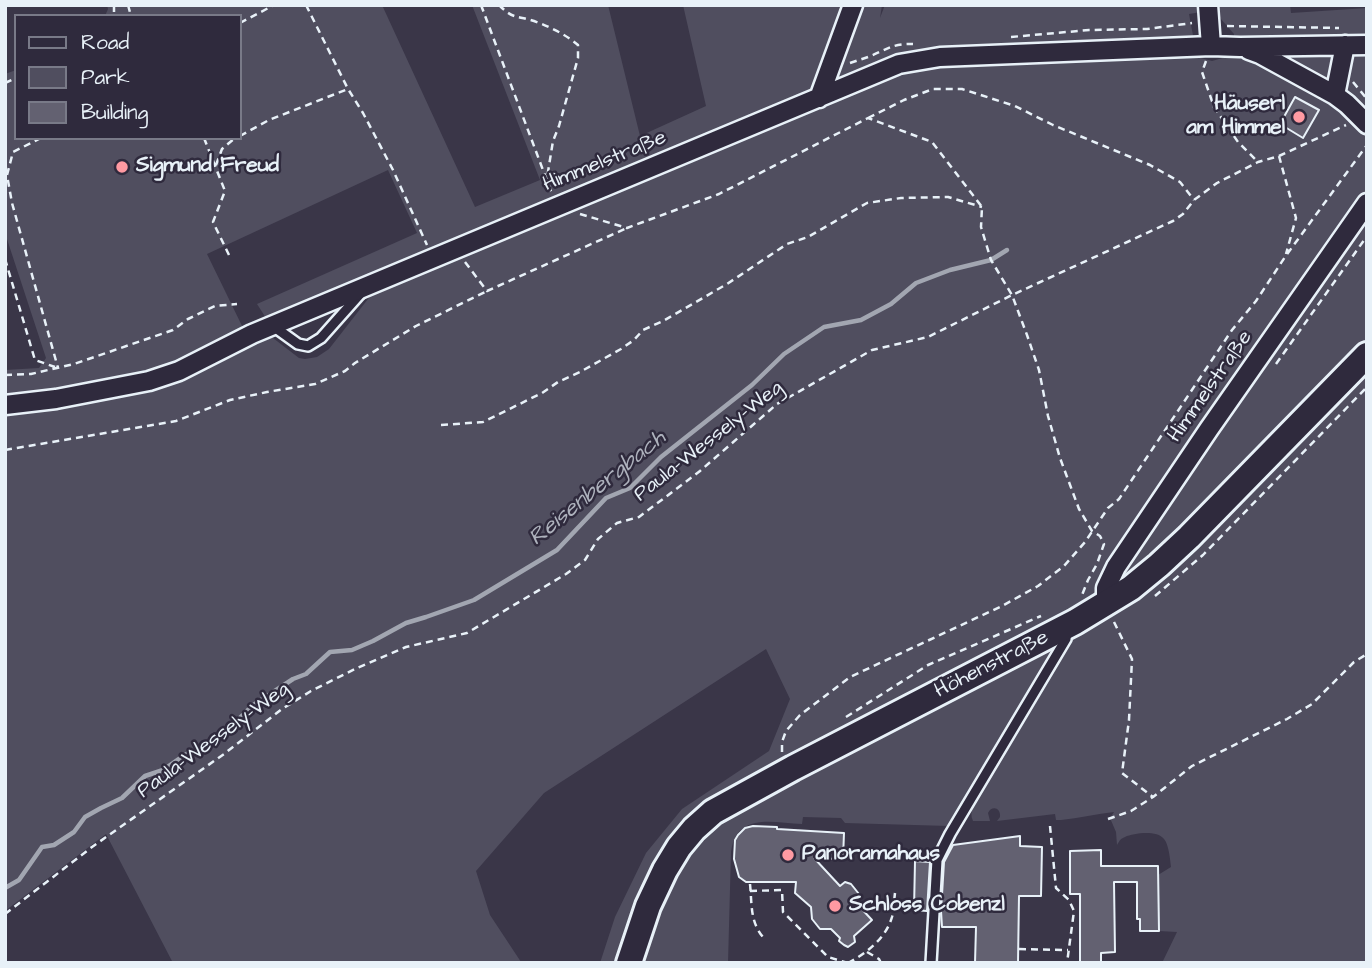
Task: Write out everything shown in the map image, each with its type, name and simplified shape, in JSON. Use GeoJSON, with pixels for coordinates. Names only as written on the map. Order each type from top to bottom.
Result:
{"type":"FeatureCollection","features":[{"type":"Feature","properties":{"kind":"street"},"geometry":{"type":"LineString","coordinates":[[818,98],[853,5]]}},
{"type":"Feature","properties":{"kind":"street"},"geometry":{"type":"LineString","coordinates":[[1208,5],[1211,46]]}},
{"type":"Feature","properties":{"kind":"street"},"geometry":{"type":"LineString","coordinates":[[1335,95],[1345,36]]}},
{"type":"Feature","properties":{"kind":"street","name":"Himmelstraße"},"geometry":{"type":"LineString","coordinates":[[5,405],[56,399],[149,381],[180,371],[273,326],[899,64],[922,59],[1240,47],[1345,36],[1367,45]]}},
{"type":"Feature","properties":{"kind":"street","name":"Himmelstraße"},"geometry":{"type":"LineString","coordinates":[[1240,47],[1260,54],[1335,95],[1364,121]]}},
{"type":"Feature","properties":{"kind":"street","name":"Himmelstraße"},"geometry":{"type":"LineString","coordinates":[[1110,613],[1106,589],[1116,567],[1367,203]]}},
{"type":"Feature","properties":{"kind":"street","name":"Höhenstraße"},"geometry":{"type":"LineString","coordinates":[[629,963],[648,906],[665,870],[679,847],[713,812],[1066,614],[1110,613],[1131,588],[1182,543],[1367,355]]}},
{"type":"Feature","properties":{"kind":"lane"},"geometry":{"type":"LineString","coordinates":[[273,326],[298,344],[308,346],[321,338],[366,287]]}},
{"type":"Feature","properties":{"kind":"lane"},"geometry":{"type":"LineString","coordinates":[[931,963],[937,860],[1066,639],[1066,614]]}},
{"type":"Feature","properties":{"kind":"path"},"geometry":{"type":"LineString","coordinates":[[242,22],[274,5]]}},
{"type":"Feature","properties":{"kind":"path"},"geometry":{"type":"LineString","coordinates":[[306,5],[393,170],[433,258]]}},
{"type":"Feature","properties":{"kind":"path"},"geometry":{"type":"LineString","coordinates":[[481,5],[556,207],[627,228]]}},
{"type":"Feature","properties":{"kind":"path"},"geometry":{"type":"LineString","coordinates":[[499,5],[510,16],[532,21],[567,35],[578,45],[578,58],[553,141],[547,180]]}},
{"type":"Feature","properties":{"kind":"path"},"geometry":{"type":"LineString","coordinates":[[1210,25],[1345,36]]}},
{"type":"Feature","properties":{"kind":"path"},"geometry":{"type":"LineString","coordinates":[[1211,46],[1202,72],[1214,107],[1238,142],[1258,162]]}},
{"type":"Feature","properties":{"kind":"path"},"geometry":{"type":"LineString","coordinates":[[242,135],[269,120],[348,89]]}},
{"type":"Feature","properties":{"kind":"path"},"geometry":{"type":"LineString","coordinates":[[5,450],[176,421],[230,400],[315,384],[345,371],[416,326],[487,290],[627,228],[719,194],[904,100],[933,89],[962,89],[1015,106],[1053,125],[1150,165],[1180,182],[1194,200]]}},
{"type":"Feature","properties":{"kind":"path"},"geometry":{"type":"LineString","coordinates":[[838,723],[928,665],[1039,617],[1066,614],[1088,580],[1104,544],[1100,536],[1092,531],[1079,509],[1060,458],[1039,370],[1012,295],[991,260],[981,227],[982,207],[932,142],[869,118]]}},
{"type":"Feature","properties":{"kind":"path","name":"Paula-Wessely-Weg"},"geometry":{"type":"LineString","coordinates":[[5,914],[92,847],[224,754],[282,709],[311,691],[406,647],[467,632],[566,574],[585,559],[598,539],[617,523],[639,517],[649,510],[700,471],[777,404],[872,349],[928,337],[1172,221],[1183,215],[1194,200],[1217,183],[1258,162],[1364,121]]}},
{"type":"Feature","properties":{"kind":"path"},"geometry":{"type":"LineString","coordinates":[[37,140],[13,152],[7,175],[12,203],[58,368]]}},
{"type":"Feature","properties":{"kind":"path"},"geometry":{"type":"LineString","coordinates":[[205,140],[225,191],[213,222],[229,255]]}},
{"type":"Feature","properties":{"kind":"path"},"geometry":{"type":"LineString","coordinates":[[216,164],[222,149],[233,140]]}},
{"type":"Feature","properties":{"kind":"path"},"geometry":{"type":"LineString","coordinates":[[781,759],[786,731],[800,715],[850,677],[1002,606],[1038,586],[1064,566],[1085,542],[1108,508],[1119,499],[1216,352],[1256,301],[1367,145]]}},
{"type":"Feature","properties":{"kind":"path"},"geometry":{"type":"LineString","coordinates":[[1279,156],[1296,218],[1286,257]]}},
{"type":"Feature","properties":{"kind":"path"},"geometry":{"type":"LineString","coordinates":[[442,425],[483,422],[542,393],[621,349],[643,330],[727,284],[787,244],[808,237],[867,203],[901,198],[948,197],[982,207]]}},
{"type":"Feature","properties":{"kind":"path"},"geometry":{"type":"LineString","coordinates":[[1272,369],[1367,236]]}},
{"type":"Feature","properties":{"kind":"path"},"geometry":{"type":"LineString","coordinates":[[454,249],[487,290]]}},
{"type":"Feature","properties":{"kind":"path"},"geometry":{"type":"LineString","coordinates":[[5,259],[35,360],[58,368]]}},
{"type":"Feature","properties":{"kind":"path"},"geometry":{"type":"LineString","coordinates":[[5,375],[31,374],[108,353],[173,330],[188,319],[215,306],[237,304]]}},
{"type":"Feature","properties":{"kind":"path"},"geometry":{"type":"LineString","coordinates":[[1110,613],[1132,659],[1129,720],[1122,773],[1153,797]]}},
{"type":"Feature","properties":{"kind":"path"},"geometry":{"type":"LineString","coordinates":[[1108,819],[1131,811],[1192,766],[1312,704],[1354,662],[1367,654]]}},
{"type":"Feature","properties":{"kind":"path"},"geometry":{"type":"LineString","coordinates":[[1050,826],[1056,888],[1069,900],[1074,911],[1067,963]]}},
{"type":"Feature","properties":{"kind":"path"},"geometry":{"type":"LineString","coordinates":[[750,884],[752,919],[764,937]]}},
{"type":"Feature","properties":{"kind":"path"},"geometry":{"type":"LineString","coordinates":[[750,891],[782,890],[783,912],[828,957],[848,963],[867,952],[880,939],[892,918],[895,893]]}},
{"type":"Feature","properties":{"kind":"path"},"geometry":{"type":"LineString","coordinates":[[1019,949],[1069,950]]}},
{"type":"Feature","properties":{"kind":"path"},"geometry":{"type":"LineString","coordinates":[[867,952],[881,963]]}},
{"type":"Feature","properties":{"kind":"green space"},"geometry":{"type":"Polygon","coordinates":[[[107,5],[382,5],[475,207],[540,180],[472,5],[608,5],[640,136],[706,106],[683,5],[882,5],[880,18],[885,5],[1290,5],[1291,13],[1367,8],[1367,963],[1162,963],[1177,932],[1159,931],[1158,875],[1171,867],[1167,845],[1161,836],[1151,833],[1134,834],[1122,838],[1117,845],[1116,832],[1110,818],[1114,812],[1061,820],[1056,820],[1055,814],[997,821],[1000,814],[994,808],[988,813],[990,821],[973,821],[972,810],[980,792],[1067,648],[1055,650],[949,826],[845,823],[841,818],[803,817],[802,824],[758,823],[748,825],[740,831],[731,852],[728,963],[600,963],[615,917],[646,853],[682,809],[769,751],[790,699],[766,649],[544,793],[476,871],[490,915],[521,962],[519,963],[173,963],[106,834],[5,911],[5,370],[39,368],[46,358],[5,233],[5,74],[14,71],[14,140],[242,140],[242,14],[106,14],[107,5]],[[1213,10],[1189,14],[1197,57],[1212,61],[1233,55],[1234,34],[1213,10]],[[388,170],[207,254],[244,330],[263,338],[273,338],[299,358],[305,359],[317,357],[329,349],[375,290],[370,275],[266,318],[257,304],[417,233],[388,170]]]}},
{"type":"Feature","properties":{"kind":"building","name":"Häuserl am Himmel"},"geometry":{"type":"Polygon","coordinates":[[[1295,97],[1319,110],[1303,138],[1280,124],[1295,97]]]}},
{"type":"Feature","properties":{"kind":"building"},"geometry":{"type":"Polygon","coordinates":[[[753,826],[844,833],[843,859],[814,858],[840,886],[845,882],[851,884],[859,894],[858,905],[872,920],[854,936],[855,942],[848,947],[839,941],[840,938],[831,929],[820,929],[812,919],[811,907],[795,893],[796,882],[746,882],[739,877],[734,859],[735,840],[745,828],[753,826]]]}},
{"type":"Feature","properties":{"kind":"building"},"geometry":{"type":"Polygon","coordinates":[[[1020,836],[1020,846],[1042,847],[1041,896],[1019,896],[1018,963],[975,963],[976,927],[942,927],[944,862],[953,845],[1020,836]]]}},
{"type":"Feature","properties":{"kind":"building"},"geometry":{"type":"Polygon","coordinates":[[[1101,850],[1101,866],[1158,866],[1159,931],[1140,931],[1140,919],[1137,919],[1137,882],[1114,882],[1115,952],[1101,953],[1101,963],[1080,963],[1080,894],[1070,894],[1070,851],[1101,850]]]}},
{"type":"Feature","properties":{"kind":"building"},"geometry":{"type":"Polygon","coordinates":[[[915,861],[930,862],[927,911],[914,910],[915,861]]]}},
{"type":"Feature","properties":{"kind":"waterway","name":"Reisenbergbach"},"geometry":{"type":"LineString","coordinates":[[5,888],[19,880],[42,847],[54,845],[74,832],[85,817],[122,798],[145,776],[163,770],[221,736],[252,706],[293,679],[306,674],[330,652],[352,650],[406,623],[474,600],[557,550],[606,498],[630,488],[661,457],[752,385],[784,354],[824,327],[861,320],[891,304],[916,283],[950,270],[991,260],[1007,250]]}},
{"type":"Feature","properties":{"kind":"place","name":"Häuserl am Himmel"},"geometry":{"type":"Point","coordinates":[1299,117]}},
{"type":"Feature","properties":{"kind":"place","name":"Sigmund Freud"},"geometry":{"type":"Point","coordinates":[122,167]}},
{"type":"Feature","properties":{"kind":"place","name":"Panoramahaus"},"geometry":{"type":"Point","coordinates":[788,855]}},
{"type":"Feature","properties":{"kind":"place","name":"Schloss Cobenzl"},"geometry":{"type":"Point","coordinates":[835,906]}}]}
